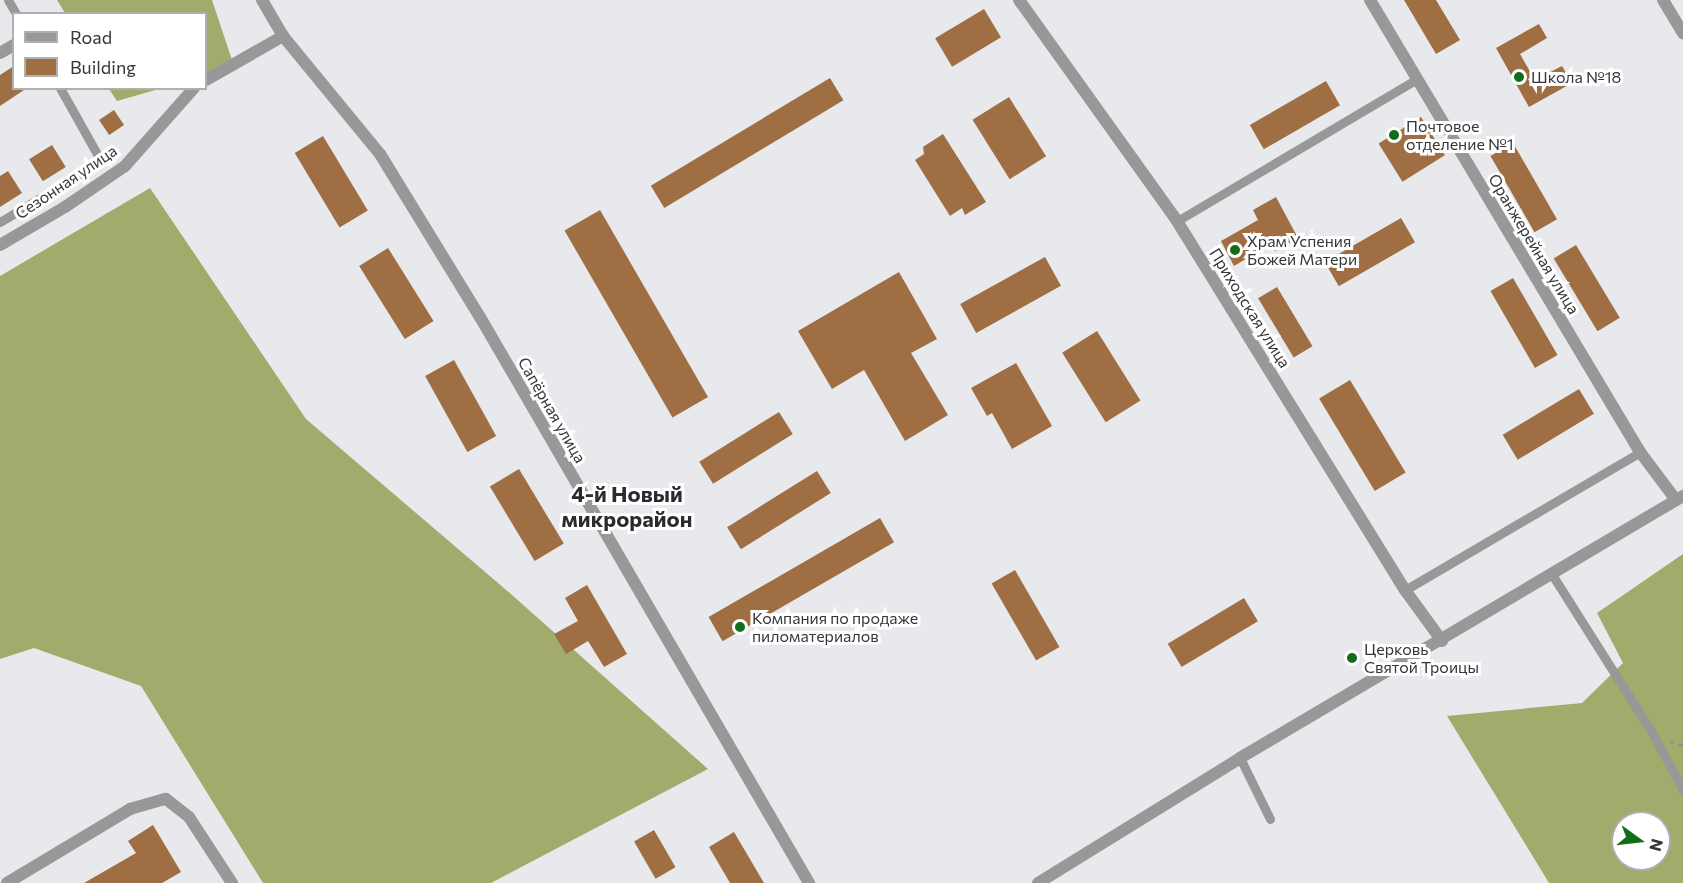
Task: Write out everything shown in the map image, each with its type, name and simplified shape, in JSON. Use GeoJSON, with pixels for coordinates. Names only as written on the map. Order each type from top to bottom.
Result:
{"type":"FeatureCollection","features":[{"type":"Feature","properties":{"kind":"street","name":"Сапёрная улица"},"geometry":{"type":"LineString","coordinates":[[262,0],[283,36],[380,154],[486,327],[809,883]]}},
{"type":"Feature","properties":{"kind":"street","name":"Приходская улица"},"geometry":{"type":"LineString","coordinates":[[1019,0],[1177,221],[1405,590],[1442,641]]}},
{"type":"Feature","properties":{"kind":"street","name":"Оранжерейная улица"},"geometry":{"type":"LineString","coordinates":[[1370,0],[1640,452],[1680,498]]}},
{"type":"Feature","properties":{"kind":"street"},"geometry":{"type":"LineString","coordinates":[[1663,0],[1683,33]]}},
{"type":"Feature","properties":{"kind":"street"},"geometry":{"type":"LineString","coordinates":[[207,79],[283,36]]}},
{"type":"Feature","properties":{"kind":"street","name":"Сезонная улица"},"geometry":{"type":"LineString","coordinates":[[0,244],[65,207],[125,166],[192,90]]}},
{"type":"Feature","properties":{"kind":"street"},"geometry":{"type":"LineString","coordinates":[[1038,883],[1240,758],[1553,576],[1680,498]]}},
{"type":"Feature","properties":{"kind":"street"},"geometry":{"type":"LineString","coordinates":[[7,883],[130,809],[166,799],[189,817],[232,883]]}},
{"type":"Feature","properties":{"kind":"lane"},"geometry":{"type":"LineString","coordinates":[[1177,221],[1416,80]]}},
{"type":"Feature","properties":{"kind":"lane"},"geometry":{"type":"LineString","coordinates":[[0,222],[101,161],[61,90]]}},
{"type":"Feature","properties":{"kind":"lane"},"geometry":{"type":"LineString","coordinates":[[1405,590],[1640,452]]}},
{"type":"Feature","properties":{"kind":"lane"},"geometry":{"type":"LineString","coordinates":[[1553,576],[1654,736],[1683,790]]}},
{"type":"Feature","properties":{"kind":"lane"},"geometry":{"type":"LineString","coordinates":[[1240,758],[1270,819]]}},
{"type":"Feature","properties":{"kind":"green space"},"geometry":{"type":"Polygon","coordinates":[[[57,0],[212,0],[234,66],[207,74],[207,12],[64,12],[57,0]]]}},
{"type":"Feature","properties":{"kind":"green space"},"geometry":{"type":"Polygon","coordinates":[[[110,90],[156,90],[117,101],[110,90]]]}},
{"type":"Feature","properties":{"kind":"green space"},"geometry":{"type":"Polygon","coordinates":[[[150,188],[306,419],[512,595],[708,769],[491,883],[263,883],[141,686],[34,648],[0,659],[0,276],[150,188]]]}},
{"type":"Feature","properties":{"kind":"green space"},"geometry":{"type":"Polygon","coordinates":[[[1683,554],[1683,883],[1549,883],[1447,716],[1582,703],[1623,663],[1597,613],[1683,554]]]}},
{"type":"Feature","properties":{"kind":"building"},"geometry":{"type":"Polygon","coordinates":[[[1404,0],[1436,0],[1460,40],[1436,54],[1404,0]]]}},
{"type":"Feature","properties":{"kind":"building"},"geometry":{"type":"Polygon","coordinates":[[[984,9],[1001,37],[952,67],[935,38],[984,9]]]}},
{"type":"Feature","properties":{"kind":"building"},"geometry":{"type":"Polygon","coordinates":[[[1539,24],[1547,38],[1520,54],[1535,80],[1562,66],[1572,83],[1529,107],[1496,48],[1539,24]]]}},
{"type":"Feature","properties":{"kind":"building"},"geometry":{"type":"Polygon","coordinates":[[[12,67],[12,90],[24,90],[0,106],[0,75],[12,67]]]}},
{"type":"Feature","properties":{"kind":"building"},"geometry":{"type":"Polygon","coordinates":[[[830,78],[843,100],[664,208],[651,186],[830,78]]]}},
{"type":"Feature","properties":{"kind":"building"},"geometry":{"type":"Polygon","coordinates":[[[1326,81],[1340,105],[1264,149],[1250,125],[1326,81]]]}},
{"type":"Feature","properties":{"kind":"building"},"geometry":{"type":"Polygon","coordinates":[[[1009,97],[1046,156],[1010,179],[973,120],[1009,97]]]}},
{"type":"Feature","properties":{"kind":"building"},"geometry":{"type":"Polygon","coordinates":[[[114,110],[124,125],[109,135],[99,120],[114,110]]]}},
{"type":"Feature","properties":{"kind":"building"},"geometry":{"type":"Polygon","coordinates":[[[1421,117],[1445,155],[1402,182],[1379,143],[1421,117]]]}},
{"type":"Feature","properties":{"kind":"building"},"geometry":{"type":"Polygon","coordinates":[[[943,134],[986,202],[965,215],[962,208],[950,216],[915,160],[924,154],[923,147],[943,134]]]}},
{"type":"Feature","properties":{"kind":"building"},"geometry":{"type":"Polygon","coordinates":[[[323,136],[368,211],[340,228],[295,153],[323,136]]]}},
{"type":"Feature","properties":{"kind":"building"},"geometry":{"type":"Polygon","coordinates":[[[1513,143],[1557,219],[1534,232],[1490,156],[1513,143]]]}},
{"type":"Feature","properties":{"kind":"building"},"geometry":{"type":"Polygon","coordinates":[[[52,145],[66,167],[43,181],[29,159],[52,145]]]}},
{"type":"Feature","properties":{"kind":"building"},"geometry":{"type":"Polygon","coordinates":[[[8,171],[22,193],[0,207],[0,176],[8,171]]]}},
{"type":"Feature","properties":{"kind":"building"},"geometry":{"type":"Polygon","coordinates":[[[1276,197],[1298,238],[1275,251],[1271,244],[1234,266],[1221,241],[1258,220],[1253,210],[1276,197]]]}},
{"type":"Feature","properties":{"kind":"building"},"geometry":{"type":"Polygon","coordinates":[[[600,210],[708,397],[672,418],[564,230],[600,210]]]}},
{"type":"Feature","properties":{"kind":"building"},"geometry":{"type":"Polygon","coordinates":[[[1401,218],[1415,242],[1339,286],[1325,262],[1401,218]]]}},
{"type":"Feature","properties":{"kind":"building"},"geometry":{"type":"Polygon","coordinates":[[[1576,245],[1620,318],[1597,331],[1554,258],[1576,245]]]}},
{"type":"Feature","properties":{"kind":"building"},"geometry":{"type":"Polygon","coordinates":[[[388,248],[434,321],[405,339],[359,266],[388,248]]]}},
{"type":"Feature","properties":{"kind":"building"},"geometry":{"type":"Polygon","coordinates":[[[1045,257],[1061,286],[976,333],[960,304],[1045,257]]]}},
{"type":"Feature","properties":{"kind":"building"},"geometry":{"type":"Polygon","coordinates":[[[899,272],[937,339],[911,353],[948,415],[905,441],[864,370],[832,389],[798,331],[899,272]]]}},
{"type":"Feature","properties":{"kind":"building"},"geometry":{"type":"Polygon","coordinates":[[[1513,278],[1558,355],[1535,368],[1490,291],[1513,278]]]}},
{"type":"Feature","properties":{"kind":"building"},"geometry":{"type":"Polygon","coordinates":[[[1277,287],[1313,346],[1294,357],[1258,298],[1277,287]]]}},
{"type":"Feature","properties":{"kind":"building"},"geometry":{"type":"Polygon","coordinates":[[[1097,331],[1140,401],[1106,422],[1062,353],[1097,331]]]}},
{"type":"Feature","properties":{"kind":"building"},"geometry":{"type":"Polygon","coordinates":[[[454,360],[496,436],[467,452],[425,376],[454,360]]]}},
{"type":"Feature","properties":{"kind":"building"},"geometry":{"type":"Polygon","coordinates":[[[1016,363],[1052,426],[1012,449],[992,413],[987,416],[971,388],[1016,363]]]}},
{"type":"Feature","properties":{"kind":"building"},"geometry":{"type":"Polygon","coordinates":[[[1350,380],[1406,473],[1375,491],[1319,399],[1350,380]]]}},
{"type":"Feature","properties":{"kind":"building"},"geometry":{"type":"Polygon","coordinates":[[[1579,389],[1594,414],[1518,460],[1503,435],[1579,389]]]}},
{"type":"Feature","properties":{"kind":"building"},"geometry":{"type":"Polygon","coordinates":[[[779,412],[793,434],[713,484],[699,462],[779,412]]]}},
{"type":"Feature","properties":{"kind":"building"},"geometry":{"type":"Polygon","coordinates":[[[519,469],[564,544],[535,561],[490,487],[519,469]]]}},
{"type":"Feature","properties":{"kind":"building"},"geometry":{"type":"Polygon","coordinates":[[[817,471],[831,493],[741,549],[727,527],[817,471]]]}},
{"type":"Feature","properties":{"kind":"building"},"geometry":{"type":"Polygon","coordinates":[[[880,518],[894,542],[723,641],[709,617],[880,518]]]}},
{"type":"Feature","properties":{"kind":"building"},"geometry":{"type":"Polygon","coordinates":[[[1015,570],[1060,647],[1036,661],[992,584],[1015,570]]]}},
{"type":"Feature","properties":{"kind":"building"},"geometry":{"type":"Polygon","coordinates":[[[587,585],[627,654],[604,667],[588,641],[566,654],[554,634],[578,621],[565,598],[587,585]]]}},
{"type":"Feature","properties":{"kind":"building"},"geometry":{"type":"Polygon","coordinates":[[[1244,598],[1258,621],[1182,667],[1168,644],[1244,598]]]}},
{"type":"Feature","properties":{"kind":"building"},"geometry":{"type":"Polygon","coordinates":[[[153,825],[181,872],[162,883],[84,883],[136,853],[128,841],[153,825]]]}},
{"type":"Feature","properties":{"kind":"building"},"geometry":{"type":"Polygon","coordinates":[[[654,830],[676,867],[656,879],[634,842],[654,830]]]}},
{"type":"Feature","properties":{"kind":"building"},"geometry":{"type":"Polygon","coordinates":[[[734,832],[764,883],[730,883],[709,847],[734,832]]]}},
{"type":"Feature","properties":{"kind":"place","name":"Школа №18"},"geometry":{"type":"Point","coordinates":[1519,77]}},
{"type":"Feature","properties":{"kind":"place","name":"Почтовое отделение №1"},"geometry":{"type":"Point","coordinates":[1394,135]}},
{"type":"Feature","properties":{"kind":"place","name":"Храм Успения Божей Матери"},"geometry":{"type":"Point","coordinates":[1235,250]}},
{"type":"Feature","properties":{"kind":"place","name":"Компания по продаже пиломатериалов"},"geometry":{"type":"Point","coordinates":[740,627]}},
{"type":"Feature","properties":{"kind":"place","name":"Церковь Святой Троицы"},"geometry":{"type":"Point","coordinates":[1352,658]}},
{"type":"Feature","properties":{"kind":"district","name":"4-й Новый микрорайон"},"geometry":{"type":"Point","coordinates":[627,506]}}]}
